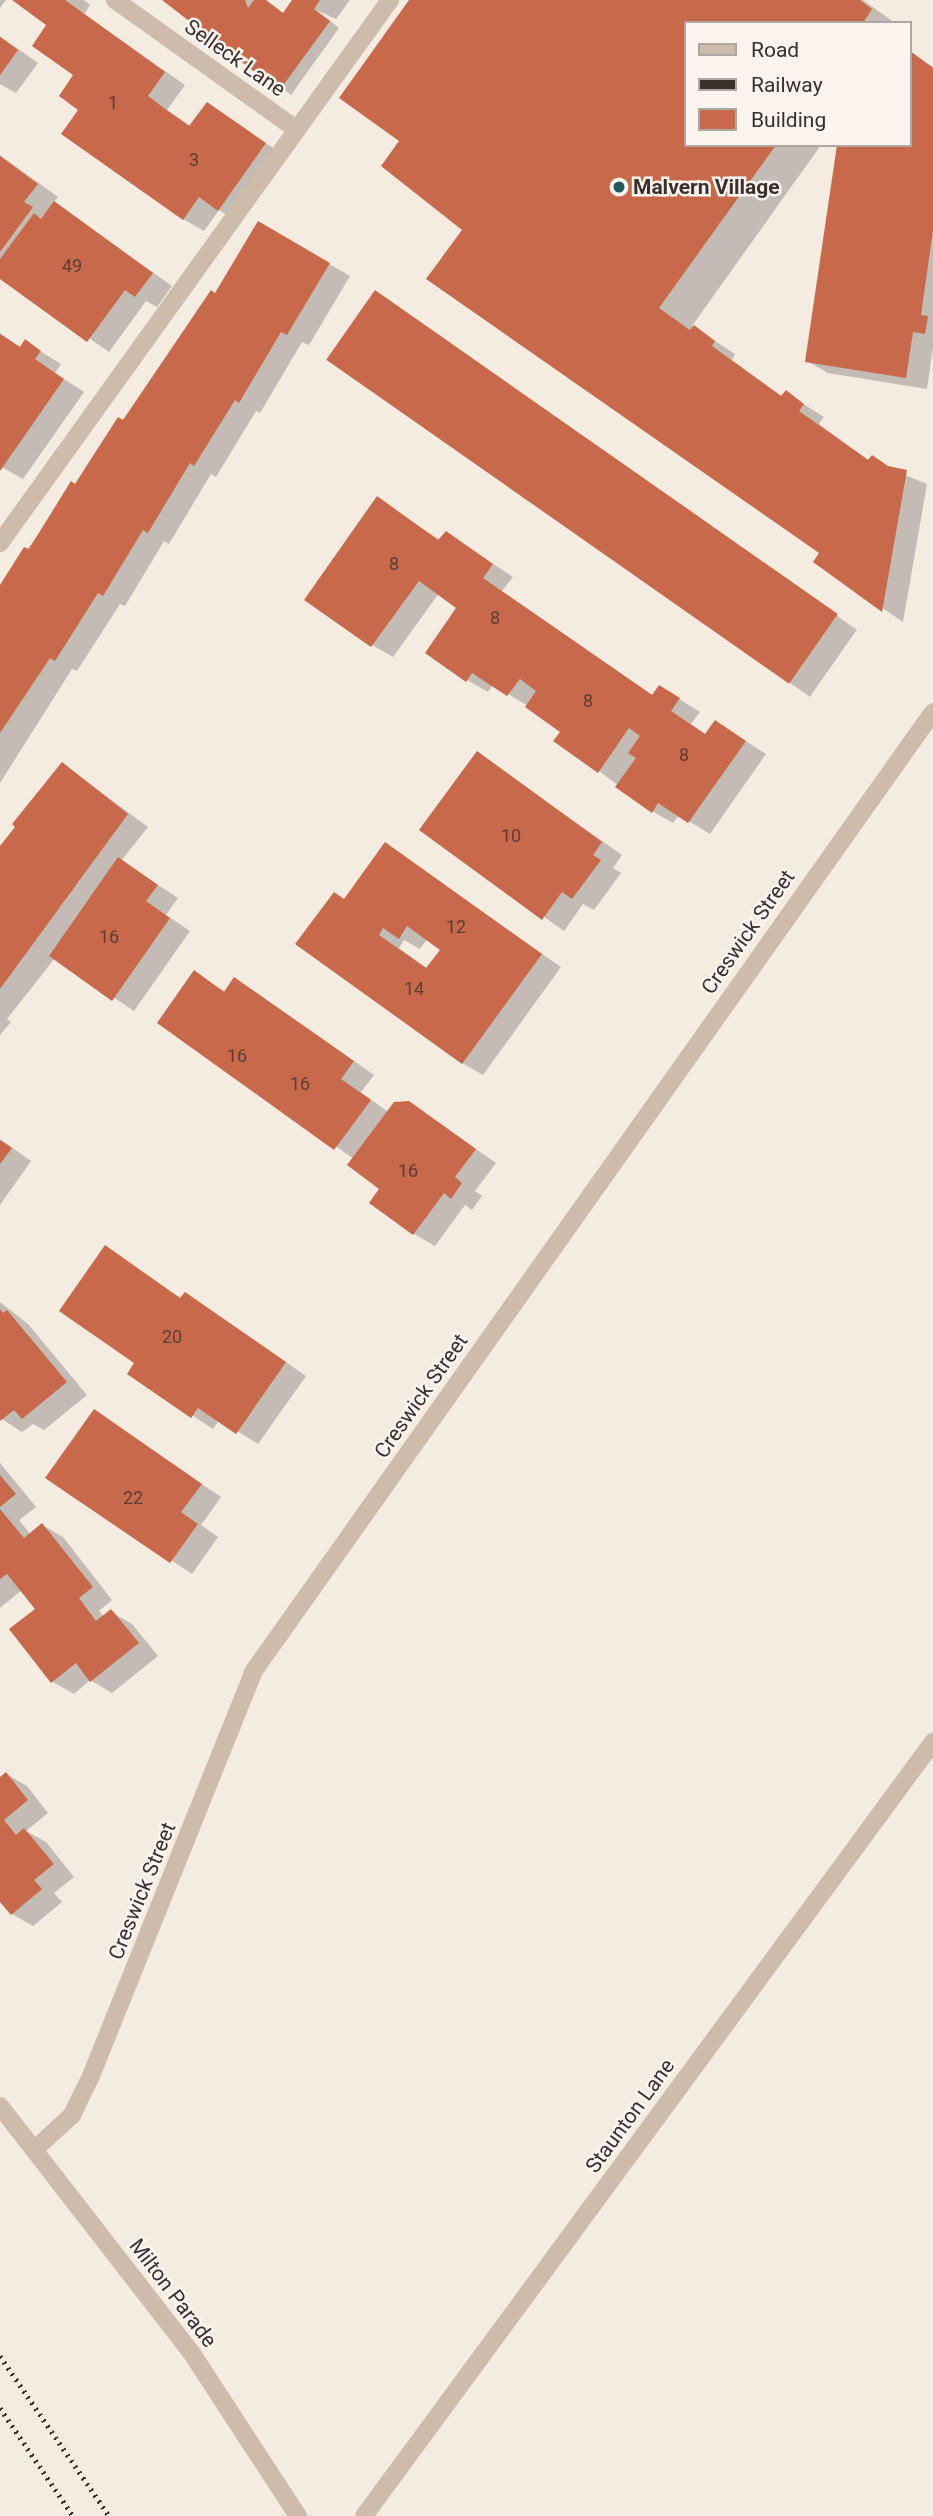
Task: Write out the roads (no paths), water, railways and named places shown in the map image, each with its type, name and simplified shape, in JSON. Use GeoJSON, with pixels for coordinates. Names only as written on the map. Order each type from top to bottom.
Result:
{"type":"FeatureCollection","features":[{"type":"Feature","properties":{"kind":"street","name":"Selleck Lane"},"geometry":{"type":"LineString","coordinates":[[114,0],[296,129]]}},
{"type":"Feature","properties":{"kind":"street"},"geometry":{"type":"LineString","coordinates":[[0,543],[390,0]]}},
{"type":"Feature","properties":{"kind":"street","name":"Creswick Street"},"geometry":{"type":"LineString","coordinates":[[34,2150],[72,2115],[91,2076],[253,1672],[933,712]]}},
{"type":"Feature","properties":{"kind":"street","name":"Staunton Lane"},"geometry":{"type":"LineString","coordinates":[[364,2516],[933,1742]]}},
{"type":"Feature","properties":{"kind":"street","name":"Milton Parade"},"geometry":{"type":"LineString","coordinates":[[0,2106],[191,2352],[298,2516]]}},
{"type":"Feature","properties":{"kind":"railway"},"geometry":{"type":"LineString","coordinates":[[0,2356],[109,2516]]}},
{"type":"Feature","properties":{"kind":"railway"},"geometry":{"type":"LineString","coordinates":[[0,2408],[73,2516]]}},
{"type":"Feature","properties":{"kind":"place","name":"Malvern Village"},"geometry":{"type":"Point","coordinates":[619,187]}}]}
